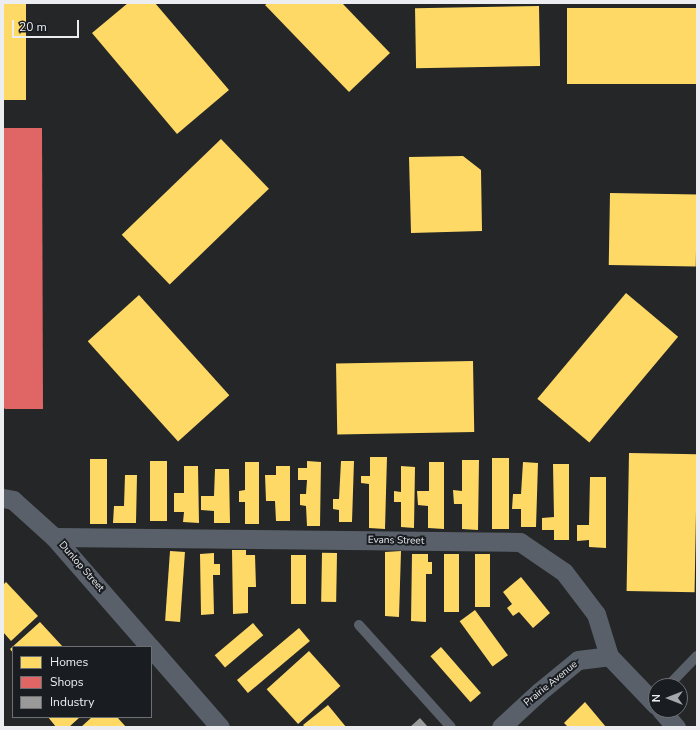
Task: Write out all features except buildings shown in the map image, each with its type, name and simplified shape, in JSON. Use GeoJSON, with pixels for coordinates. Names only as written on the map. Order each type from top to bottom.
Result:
{"type":"FeatureCollection","features":[{"type":"Feature","properties":{"kind":"street","name":"Dunlop Street"},"geometry":{"type":"LineString","coordinates":[[3,498],[13,500],[54,537],[148,646]]}},
{"type":"Feature","properties":{"kind":"street","name":"Evans Street"},"geometry":{"type":"LineString","coordinates":[[54,537],[520,542],[564,572],[596,614],[609,656],[648,696]]}},
{"type":"Feature","properties":{"kind":"street","name":"Dunlop Street"},"geometry":{"type":"LineString","coordinates":[[152,650],[220,727]]}},
{"type":"Feature","properties":{"kind":"street","name":"Prairie Avenue"},"geometry":{"type":"LineString","coordinates":[[501,727],[539,692],[578,660],[609,656]]}},
{"type":"Feature","properties":{"kind":"street","name":"Evans Street"},"geometry":{"type":"LineString","coordinates":[[668,718],[676,727]]}},
{"type":"Feature","properties":{"kind":"lane"},"geometry":{"type":"LineString","coordinates":[[360,625],[451,727]]}},
{"type":"Feature","properties":{"kind":"lane"},"geometry":{"type":"LineString","coordinates":[[676,678],[697,656]]}}]}
